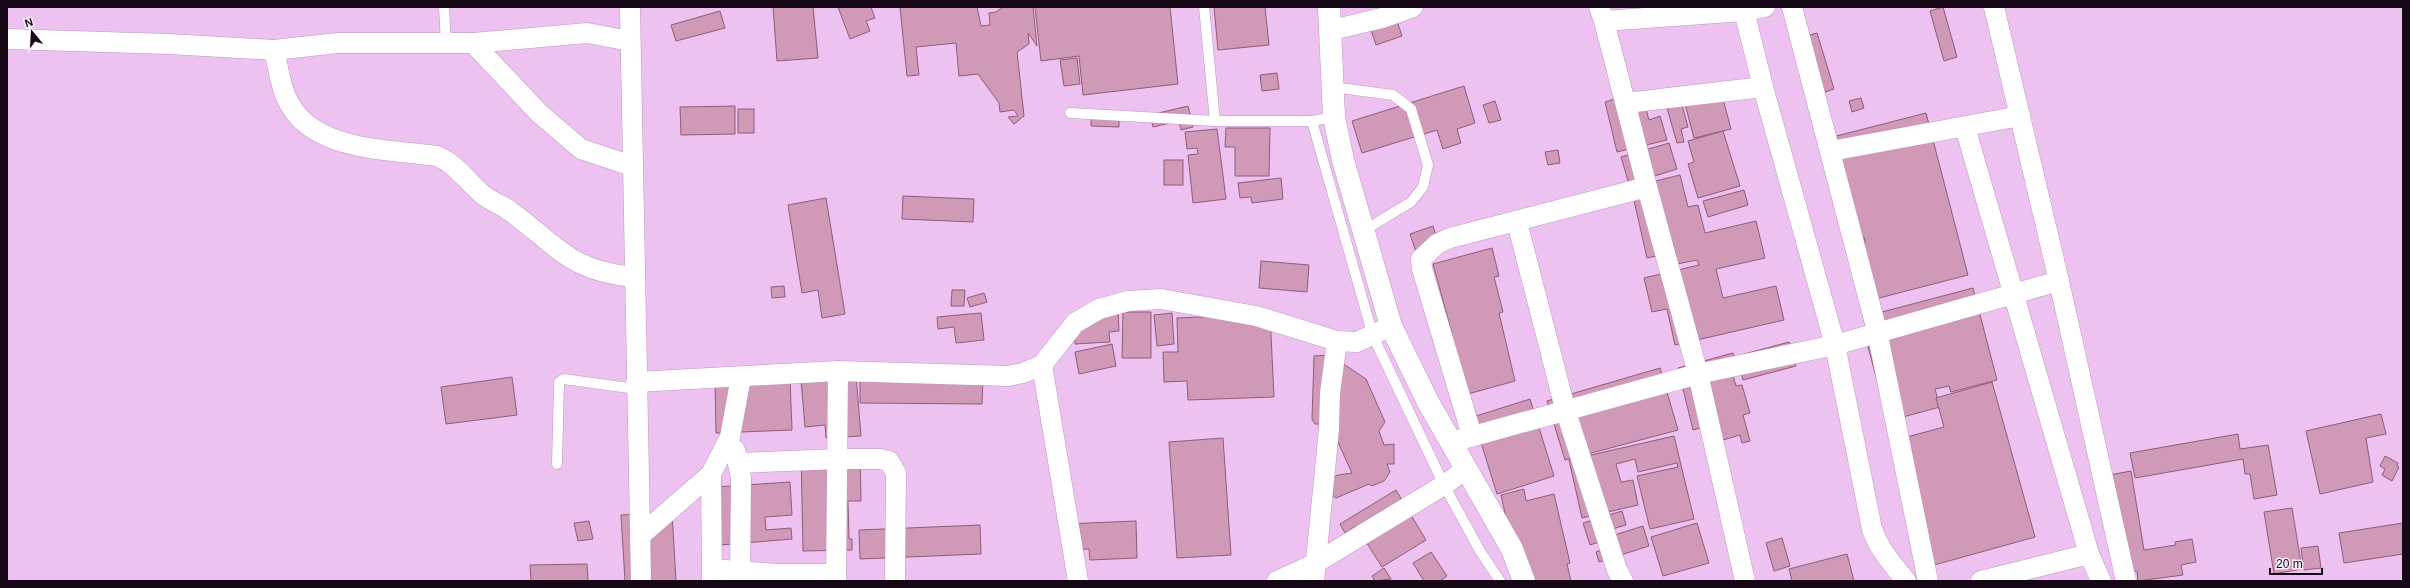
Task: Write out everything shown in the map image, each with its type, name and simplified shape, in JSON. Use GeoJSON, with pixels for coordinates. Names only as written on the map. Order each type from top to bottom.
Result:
{"type":"FeatureCollection","features":[{"type":"Feature","properties":{"kind":"main road"},"geometry":{"type":"LineString","coordinates":[[1329,7],[1332,30],[1332,86],[1334,117],[1343,160],[1363,231],[1382,331],[1428,402],[1512,549],[1524,581]]}},
{"type":"Feature","properties":{"kind":"street"},"geometry":{"type":"LineString","coordinates":[[630,7],[636,385],[641,581]]}},
{"type":"Feature","properties":{"kind":"street"},"geometry":{"type":"LineString","coordinates":[[1332,30],[1381,12],[1413,7]]}},
{"type":"Feature","properties":{"kind":"street"},"geometry":{"type":"LineString","coordinates":[[1746,581],[1698,374],[1601,14],[1765,7]]}},
{"type":"Feature","properties":{"kind":"street"},"geometry":{"type":"LineString","coordinates":[[1792,7],[1877,331],[1928,581]]}},
{"type":"Feature","properties":{"kind":"street"},"geometry":{"type":"LineString","coordinates":[[1994,7],[2059,281],[2126,581]]}},
{"type":"Feature","properties":{"kind":"street"},"geometry":{"type":"LineString","coordinates":[[1744,9],[1763,87],[1835,345],[1872,529],[1877,544],[1906,581]]}},
{"type":"Feature","properties":{"kind":"street"},"geometry":{"type":"LineString","coordinates":[[7,39],[169,44],[274,50],[338,43],[473,43],[587,33],[630,41]]}},
{"type":"Feature","properties":{"kind":"street"},"geometry":{"type":"LineString","coordinates":[[473,43],[539,113],[581,149],[632,166]]}},
{"type":"Feature","properties":{"kind":"street"},"geometry":{"type":"LineString","coordinates":[[274,50],[286,97],[297,115],[316,132],[340,143],[437,156],[450,161],[481,193],[509,210],[558,251],[591,269],[611,275],[634,277]]}},
{"type":"Feature","properties":{"kind":"street"},"geometry":{"type":"LineString","coordinates":[[1626,103],[1763,87]]}},
{"type":"Feature","properties":{"kind":"street"},"geometry":{"type":"LineString","coordinates":[[1831,151],[2020,116]]}},
{"type":"Feature","properties":{"kind":"street"},"geometry":{"type":"LineString","coordinates":[[1965,127],[2012,294],[2089,554],[2101,581]]}},
{"type":"Feature","properties":{"kind":"street"},"geometry":{"type":"LineString","coordinates":[[1472,436],[1422,269],[1421,259],[1437,244],[1450,238],[1517,222],[1647,187]]}},
{"type":"Feature","properties":{"kind":"street"},"geometry":{"type":"LineString","coordinates":[[1517,222],[1566,412],[1617,570],[1623,581]]}},
{"type":"Feature","properties":{"kind":"street"},"geometry":{"type":"LineString","coordinates":[[1451,442],[1566,412],[1698,374],[1835,345],[1877,331],[2059,281]]}},
{"type":"Feature","properties":{"kind":"street"},"geometry":{"type":"LineString","coordinates":[[636,385],[838,371],[1008,376],[1023,373],[1042,365],[1075,323],[1099,308],[1128,301],[1161,299],[1256,316],[1337,341],[1358,342],[1382,331]]}},
{"type":"Feature","properties":{"kind":"street"},"geometry":{"type":"LineString","coordinates":[[1314,572],[1329,429],[1330,393],[1337,341]]}},
{"type":"Feature","properties":{"kind":"street"},"geometry":{"type":"LineString","coordinates":[[1042,365],[1078,581]]}},
{"type":"Feature","properties":{"kind":"street"},"geometry":{"type":"LineString","coordinates":[[711,474],[712,575],[836,578],[838,371]]}},
{"type":"Feature","properties":{"kind":"street"},"geometry":{"type":"LineString","coordinates":[[641,535],[711,474],[730,437],[740,377]]}},
{"type":"Feature","properties":{"kind":"street"},"geometry":{"type":"LineString","coordinates":[[730,437],[741,478],[740,576]]}},
{"type":"Feature","properties":{"kind":"street"},"geometry":{"type":"LineString","coordinates":[[738,463],[838,459],[880,459],[889,461],[893,465],[896,473],[895,581]]}},
{"type":"Feature","properties":{"kind":"street"},"geometry":{"type":"LineString","coordinates":[[1277,581],[1314,572],[1466,469]]}},
{"type":"Feature","properties":{"kind":"street"},"geometry":{"type":"LineString","coordinates":[[1981,581],[2089,554]]}},
{"type":"Feature","properties":{"kind":"lane"},"geometry":{"type":"LineString","coordinates":[[444,7],[446,43]]}},
{"type":"Feature","properties":{"kind":"lane"},"geometry":{"type":"LineString","coordinates":[[1204,7],[1215,121]]}},
{"type":"Feature","properties":{"kind":"lane"},"geometry":{"type":"LineString","coordinates":[[1332,86],[1393,96],[1411,110],[1428,165],[1423,186],[1411,202],[1363,231]]}},
{"type":"Feature","properties":{"kind":"lane"},"geometry":{"type":"LineString","coordinates":[[1070,113],[1215,121],[1312,121],[1334,117]]}},
{"type":"Feature","properties":{"kind":"lane"},"geometry":{"type":"LineString","coordinates":[[1312,121],[1382,331],[1444,485],[1480,551],[1500,581]]}},
{"type":"Feature","properties":{"kind":"lane"},"geometry":{"type":"LineString","coordinates":[[557,464],[559,382],[564,379],[636,385]]}},
{"type":"Feature","properties":{"kind":"building"},"geometry":{"type":"Polygon","coordinates":[[[773,7],[813,7],[818,58],[777,61],[773,7]]]}},
{"type":"Feature","properties":{"kind":"building"},"geometry":{"type":"Polygon","coordinates":[[[838,7],[871,7],[875,18],[866,21],[870,31],[850,39],[838,7]]]}},
{"type":"Feature","properties":{"kind":"building"},"geometry":{"type":"Polygon","coordinates":[[[900,7],[977,7],[981,26],[990,25],[989,13],[996,12],[1003,7],[1033,7],[1037,46],[1028,33],[1029,44],[1017,52],[1024,116],[1014,124],[1008,117],[1018,116],[1014,110],[1000,112],[999,103],[978,74],[959,76],[956,43],[916,47],[919,75],[907,76],[900,7]]]}},
{"type":"Feature","properties":{"kind":"building"},"geometry":{"type":"Polygon","coordinates":[[[1035,7],[1170,7],[1178,84],[1083,95],[1079,56],[1041,61],[1035,7]]]}},
{"type":"Feature","properties":{"kind":"building"},"geometry":{"type":"Polygon","coordinates":[[[1214,7],[1265,7],[1269,45],[1218,50],[1214,7]]]}},
{"type":"Feature","properties":{"kind":"building"},"geometry":{"type":"Polygon","coordinates":[[[1943,7],[1957,57],[1944,61],[1930,11],[1943,7]]]}},
{"type":"Feature","properties":{"kind":"building"},"geometry":{"type":"Polygon","coordinates":[[[720,11],[725,28],[676,41],[671,25],[720,11]]]}},
{"type":"Feature","properties":{"kind":"building"},"geometry":{"type":"Polygon","coordinates":[[[1397,21],[1402,36],[1376,45],[1371,30],[1397,21]]]}},
{"type":"Feature","properties":{"kind":"building"},"geometry":{"type":"Polygon","coordinates":[[[1817,33],[1834,89],[1813,96],[1796,39],[1817,33]]]}},
{"type":"Feature","properties":{"kind":"building"},"geometry":{"type":"Polygon","coordinates":[[[1077,58],[1080,84],[1064,86],[1060,60],[1077,58]]]}},
{"type":"Feature","properties":{"kind":"building"},"geometry":{"type":"Polygon","coordinates":[[[1277,73],[1279,89],[1262,91],[1260,75],[1277,73]]]}},
{"type":"Feature","properties":{"kind":"building"},"geometry":{"type":"Polygon","coordinates":[[[1719,84],[1731,129],[1694,138],[1682,93],[1719,84]]]}},
{"type":"Feature","properties":{"kind":"building"},"geometry":{"type":"Polygon","coordinates":[[[1464,86],[1475,123],[1457,129],[1461,143],[1443,149],[1437,130],[1362,153],[1352,121],[1464,86]]]}},
{"type":"Feature","properties":{"kind":"building"},"geometry":{"type":"Polygon","coordinates":[[[1678,90],[1688,127],[1681,129],[1684,142],[1677,143],[1663,94],[1678,90]]]}},
{"type":"Feature","properties":{"kind":"building"},"geometry":{"type":"Polygon","coordinates":[[[1641,91],[1649,120],[1660,116],[1667,140],[1617,152],[1605,102],[1641,91]]]}},
{"type":"Feature","properties":{"kind":"building"},"geometry":{"type":"Polygon","coordinates":[[[1861,98],[1864,108],[1852,112],[1849,101],[1861,98]]]}},
{"type":"Feature","properties":{"kind":"building"},"geometry":{"type":"Polygon","coordinates":[[[1495,101],[1501,120],[1489,123],[1483,105],[1495,101]]]}},
{"type":"Feature","properties":{"kind":"building"},"geometry":{"type":"Polygon","coordinates":[[[735,106],[735,134],[681,135],[680,107],[735,106]]]}},
{"type":"Feature","properties":{"kind":"building"},"geometry":{"type":"Polygon","coordinates":[[[1188,106],[1193,127],[1181,130],[1179,121],[1153,127],[1150,115],[1188,106]]]}},
{"type":"Feature","properties":{"kind":"building"},"geometry":{"type":"Polygon","coordinates":[[[738,109],[754,109],[754,133],[738,133],[738,109]]]}},
{"type":"Feature","properties":{"kind":"building"},"geometry":{"type":"Polygon","coordinates":[[[1926,113],[1968,275],[1860,303],[1848,247],[1865,243],[1864,237],[1849,241],[1817,141],[1926,113]]]}},
{"type":"Feature","properties":{"kind":"building"},"geometry":{"type":"Polygon","coordinates":[[[1091,116],[1119,117],[1119,127],[1091,126],[1091,116]]]}},
{"type":"Feature","properties":{"kind":"building"},"geometry":{"type":"Polygon","coordinates":[[[1226,128],[1270,128],[1269,176],[1235,176],[1235,147],[1225,147],[1226,128]]]}},
{"type":"Feature","properties":{"kind":"building"},"geometry":{"type":"Polygon","coordinates":[[[1217,129],[1226,199],[1193,203],[1188,155],[1198,154],[1197,148],[1187,149],[1185,132],[1217,129]]]}},
{"type":"Feature","properties":{"kind":"building"},"geometry":{"type":"Polygon","coordinates":[[[1723,131],[1740,186],[1698,198],[1688,164],[1694,162],[1688,141],[1723,131]]]}},
{"type":"Feature","properties":{"kind":"building"},"geometry":{"type":"Polygon","coordinates":[[[1669,143],[1677,169],[1629,184],[1621,157],[1669,143]]]}},
{"type":"Feature","properties":{"kind":"building"},"geometry":{"type":"Polygon","coordinates":[[[1558,150],[1560,163],[1548,165],[1545,152],[1558,150]]]}},
{"type":"Feature","properties":{"kind":"building"},"geometry":{"type":"Polygon","coordinates":[[[1164,160],[1183,160],[1183,185],[1164,185],[1164,160]]]}},
{"type":"Feature","properties":{"kind":"building"},"geometry":{"type":"Polygon","coordinates":[[[1680,175],[1688,207],[1698,205],[1705,233],[1756,221],[1765,258],[1716,269],[1723,298],[1776,286],[1784,320],[1675,345],[1667,309],[1652,312],[1644,278],[1699,265],[1697,260],[1677,264],[1674,252],[1647,258],[1631,187],[1680,175]]]}},
{"type":"Feature","properties":{"kind":"building"},"geometry":{"type":"Polygon","coordinates":[[[1281,178],[1283,199],[1252,203],[1251,197],[1240,198],[1238,183],[1281,178]]]}},
{"type":"Feature","properties":{"kind":"building"},"geometry":{"type":"Polygon","coordinates":[[[1744,190],[1748,205],[1708,217],[1703,201],[1744,190]]]}},
{"type":"Feature","properties":{"kind":"building"},"geometry":{"type":"Polygon","coordinates":[[[903,196],[974,199],[973,222],[902,219],[903,196]]]}},
{"type":"Feature","properties":{"kind":"building"},"geometry":{"type":"Polygon","coordinates":[[[826,198],[845,314],[822,318],[818,290],[802,293],[788,205],[826,198]]]}},
{"type":"Feature","properties":{"kind":"building"},"geometry":{"type":"Polygon","coordinates":[[[1433,226],[1439,244],[1416,252],[1410,234],[1433,226]]]}},
{"type":"Feature","properties":{"kind":"building"},"geometry":{"type":"Polygon","coordinates":[[[1492,248],[1499,276],[1494,277],[1503,312],[1499,313],[1515,381],[1464,395],[1451,330],[1433,264],[1492,248]]]}},
{"type":"Feature","properties":{"kind":"building"},"geometry":{"type":"Polygon","coordinates":[[[1261,261],[1309,265],[1307,292],[1259,288],[1261,261]]]}},
{"type":"Feature","properties":{"kind":"building"},"geometry":{"type":"Polygon","coordinates":[[[784,286],[785,297],[772,298],[771,287],[784,286]]]}},
{"type":"Feature","properties":{"kind":"building"},"geometry":{"type":"Polygon","coordinates":[[[1973,288],[1997,380],[1951,392],[1949,386],[1935,389],[1940,407],[1888,421],[1868,347],[1871,346],[1863,317],[1973,288]]]}},
{"type":"Feature","properties":{"kind":"building"},"geometry":{"type":"Polygon","coordinates":[[[952,290],[965,290],[964,306],[951,306],[952,290]]]}},
{"type":"Feature","properties":{"kind":"building"},"geometry":{"type":"Polygon","coordinates":[[[984,293],[987,302],[970,307],[967,298],[984,293]]]}},
{"type":"Feature","properties":{"kind":"building"},"geometry":{"type":"Polygon","coordinates":[[[1118,311],[1119,331],[1109,332],[1110,342],[1075,344],[1073,313],[1118,311]]]}},
{"type":"Feature","properties":{"kind":"building"},"geometry":{"type":"Polygon","coordinates":[[[1123,312],[1151,312],[1151,358],[1122,358],[1123,312]]]}},
{"type":"Feature","properties":{"kind":"building"},"geometry":{"type":"Polygon","coordinates":[[[981,313],[984,340],[956,343],[954,327],[938,329],[937,317],[981,313]]]}},
{"type":"Feature","properties":{"kind":"building"},"geometry":{"type":"Polygon","coordinates":[[[1172,313],[1174,344],[1157,346],[1154,315],[1172,313]]]}},
{"type":"Feature","properties":{"kind":"building"},"geometry":{"type":"Polygon","coordinates":[[[1270,314],[1274,397],[1188,400],[1187,381],[1164,382],[1163,352],[1178,352],[1177,318],[1270,314]]]}},
{"type":"Feature","properties":{"kind":"building"},"geometry":{"type":"Polygon","coordinates":[[[1789,342],[1796,366],[1743,380],[1737,356],[1789,342]]]}},
{"type":"Feature","properties":{"kind":"building"},"geometry":{"type":"Polygon","coordinates":[[[1112,344],[1116,366],[1079,374],[1075,352],[1112,344]]]}},
{"type":"Feature","properties":{"kind":"building"},"geometry":{"type":"Polygon","coordinates":[[[1733,353],[1738,370],[1732,372],[1736,386],[1742,385],[1750,413],[1743,415],[1750,441],[1742,443],[1740,435],[1723,440],[1719,423],[1693,430],[1678,368],[1733,353]]]}},
{"type":"Feature","properties":{"kind":"building"},"geometry":{"type":"Polygon","coordinates":[[[1330,355],[1366,379],[1385,422],[1379,431],[1384,445],[1394,444],[1394,464],[1387,464],[1390,472],[1384,481],[1372,486],[1369,484],[1336,498],[1318,485],[1338,475],[1352,473],[1332,429],[1332,424],[1315,424],[1312,419],[1314,356],[1330,355]]]}},
{"type":"Feature","properties":{"kind":"building"},"geometry":{"type":"Polygon","coordinates":[[[1660,368],[1678,430],[1565,460],[1547,401],[1660,368]]]}},
{"type":"Feature","properties":{"kind":"building"},"geometry":{"type":"Polygon","coordinates":[[[856,375],[861,436],[826,438],[825,425],[805,427],[801,380],[856,375]]]}},
{"type":"Feature","properties":{"kind":"building"},"geometry":{"type":"Polygon","coordinates":[[[860,375],[983,377],[982,404],[860,403],[860,375]]]}},
{"type":"Feature","properties":{"kind":"building"},"geometry":{"type":"Polygon","coordinates":[[[512,377],[517,415],[446,424],[441,387],[512,377]]]}},
{"type":"Feature","properties":{"kind":"building"},"geometry":{"type":"Polygon","coordinates":[[[790,378],[792,430],[716,433],[715,381],[790,378]]]}},
{"type":"Feature","properties":{"kind":"building"},"geometry":{"type":"Polygon","coordinates":[[[1992,382],[2035,537],[1927,567],[1892,441],[1944,427],[1936,398],[1992,382]]]}},
{"type":"Feature","properties":{"kind":"building"},"geometry":{"type":"Polygon","coordinates":[[[1530,399],[1554,476],[1497,494],[1473,417],[1530,399]]]}},
{"type":"Feature","properties":{"kind":"building"},"geometry":{"type":"Polygon","coordinates":[[[2381,414],[2386,434],[2366,438],[2373,482],[2320,494],[2306,431],[2381,414]]]}},
{"type":"Feature","properties":{"kind":"building"},"geometry":{"type":"Polygon","coordinates":[[[2238,434],[2240,449],[2268,445],[2277,495],[2254,499],[2250,474],[2245,474],[2243,459],[2135,478],[2130,453],[2238,434]]]}},
{"type":"Feature","properties":{"kind":"building"},"geometry":{"type":"Polygon","coordinates":[[[1674,436],[1694,519],[1650,529],[1637,476],[1678,467],[1677,463],[1638,472],[1635,459],[1616,464],[1621,482],[1633,480],[1638,505],[1582,518],[1569,460],[1674,436]]]}},
{"type":"Feature","properties":{"kind":"building"},"geometry":{"type":"Polygon","coordinates":[[[1223,438],[1231,555],[1177,558],[1169,442],[1223,438]]]}},
{"type":"Feature","properties":{"kind":"building"},"geometry":{"type":"Polygon","coordinates":[[[860,451],[861,501],[848,501],[849,539],[852,539],[852,550],[803,551],[801,452],[860,451]]]}},
{"type":"Feature","properties":{"kind":"building"},"geometry":{"type":"Polygon","coordinates":[[[2385,456],[2398,463],[2397,466],[2399,467],[2392,481],[2382,475],[2385,469],[2380,466],[2385,456]]]}},
{"type":"Feature","properties":{"kind":"building"},"geometry":{"type":"Polygon","coordinates":[[[2131,471],[2144,550],[2176,545],[2175,542],[2192,539],[2196,562],[2181,565],[2183,575],[2138,581],[2137,571],[2121,574],[2104,476],[2131,471]]]}},
{"type":"Feature","properties":{"kind":"building"},"geometry":{"type":"Polygon","coordinates":[[[790,482],[792,515],[765,517],[766,530],[791,528],[792,539],[720,545],[716,487],[790,482]]]}},
{"type":"Feature","properties":{"kind":"building"},"geometry":{"type":"Polygon","coordinates":[[[1524,489],[1526,501],[1554,494],[1570,563],[1567,564],[1571,581],[1526,581],[1514,530],[1509,531],[1501,495],[1524,489]]]}},
{"type":"Feature","properties":{"kind":"building"},"geometry":{"type":"Polygon","coordinates":[[[1396,490],[1426,540],[1382,567],[1356,526],[1345,533],[1340,524],[1396,490]]]}},
{"type":"Feature","properties":{"kind":"building"},"geometry":{"type":"Polygon","coordinates":[[[2292,508],[2302,569],[2274,574],[2264,512],[2292,508]]]}},
{"type":"Feature","properties":{"kind":"building"},"geometry":{"type":"Polygon","coordinates":[[[1622,511],[1626,525],[1602,532],[1605,540],[1590,545],[1583,523],[1622,511]]]}},
{"type":"Feature","properties":{"kind":"building"},"geometry":{"type":"Polygon","coordinates":[[[672,512],[676,581],[625,581],[621,515],[672,512]]]}},
{"type":"Feature","properties":{"kind":"building"},"geometry":{"type":"Polygon","coordinates":[[[589,521],[593,539],[578,541],[574,523],[589,521]]]}},
{"type":"Feature","properties":{"kind":"building"},"geometry":{"type":"Polygon","coordinates":[[[1136,521],[1137,558],[1090,560],[1089,549],[1064,550],[1064,524],[1136,521]]]}},
{"type":"Feature","properties":{"kind":"building"},"geometry":{"type":"Polygon","coordinates":[[[1697,523],[1709,563],[1663,576],[1651,537],[1697,523]]]}},
{"type":"Feature","properties":{"kind":"building"},"geometry":{"type":"Polygon","coordinates":[[[2403,523],[2403,554],[2344,563],[2339,533],[2403,523]]]}},
{"type":"Feature","properties":{"kind":"building"},"geometry":{"type":"Polygon","coordinates":[[[980,525],[981,554],[860,559],[859,530],[980,525]]]}},
{"type":"Feature","properties":{"kind":"building"},"geometry":{"type":"Polygon","coordinates":[[[1643,526],[1649,546],[1599,562],[1596,552],[1609,548],[1605,538],[1643,526]]]}},
{"type":"Feature","properties":{"kind":"building"},"geometry":{"type":"Polygon","coordinates":[[[1782,538],[1790,566],[1774,571],[1766,543],[1782,538]]]}},
{"type":"Feature","properties":{"kind":"building"},"geometry":{"type":"Polygon","coordinates":[[[2318,546],[2321,568],[2304,570],[2301,548],[2318,546]]]}},
{"type":"Feature","properties":{"kind":"building"},"geometry":{"type":"Polygon","coordinates":[[[1431,552],[1447,576],[1440,581],[1424,581],[1413,563],[1431,552]]]}},
{"type":"Feature","properties":{"kind":"building"},"geometry":{"type":"Polygon","coordinates":[[[1847,554],[1854,581],[1792,581],[1789,569],[1847,554]]]}},
{"type":"Feature","properties":{"kind":"building"},"geometry":{"type":"Polygon","coordinates":[[[587,564],[588,581],[531,581],[530,565],[587,564]]]}},
{"type":"Feature","properties":{"kind":"building"},"geometry":{"type":"Polygon","coordinates":[[[1384,568],[1391,579],[1375,581],[1372,576],[1384,568]]]}}]}
